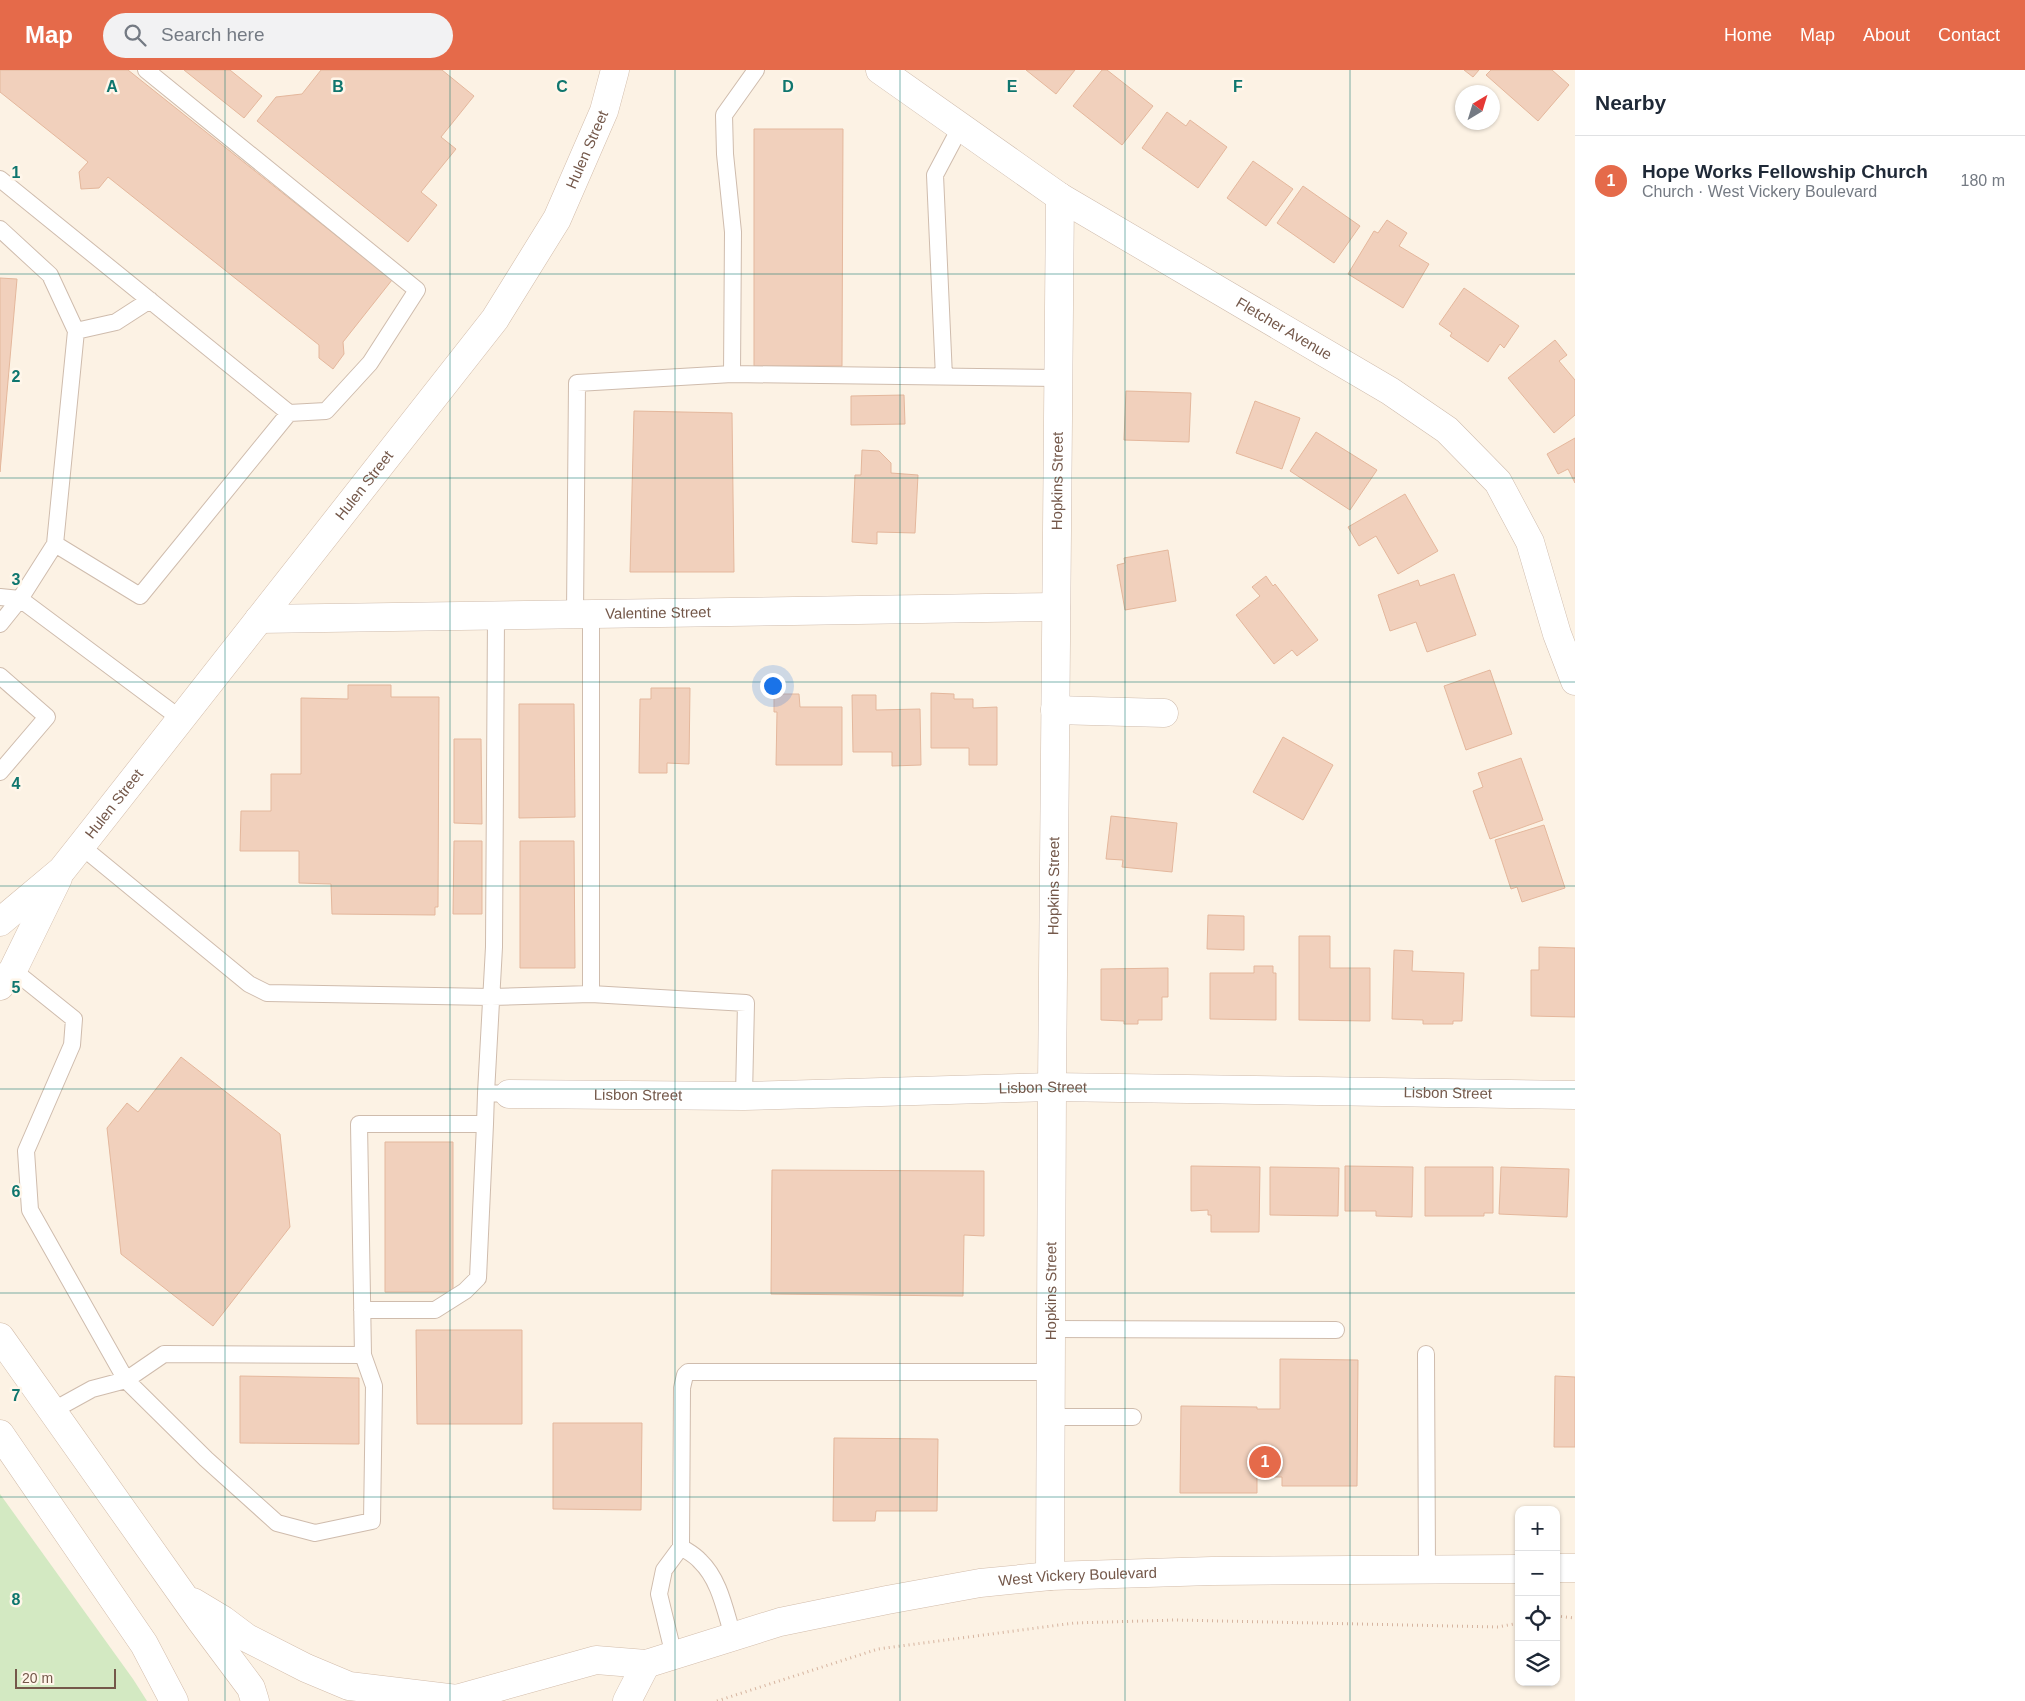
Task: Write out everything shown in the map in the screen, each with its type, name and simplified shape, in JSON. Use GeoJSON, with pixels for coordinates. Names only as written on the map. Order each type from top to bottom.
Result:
{"type":"FeatureCollection","features":[{"type":"Feature","properties":{"kind":"street","name":"Hulen Street"},"geometry":{"type":"LineString","coordinates":[[62,870],[495,319],[557,219],[604,112],[615,70]]}},
{"type":"Feature","properties":{"kind":"street","name":"Fletcher Avenue"},"geometry":{"type":"LineString","coordinates":[[880,70],[1060,197],[1390,390],[1447,430],[1498,482],[1530,542],[1557,634],[1575,681]]}},
{"type":"Feature","properties":{"kind":"street","name":"Hopkins Street"},"geometry":{"type":"LineString","coordinates":[[1050,1576],[1052,1087],[1060,197]]}},
{"type":"Feature","properties":{"kind":"street","name":"Valentine Street"},"geometry":{"type":"LineString","coordinates":[[259,619],[1056,607]]}},
{"type":"Feature","properties":{"kind":"street"},"geometry":{"type":"LineString","coordinates":[[1056,710],[1164,713]]}},
{"type":"Feature","properties":{"kind":"street"},"geometry":{"type":"LineString","coordinates":[[0,922],[62,870]]}},
{"type":"Feature","properties":{"kind":"street"},"geometry":{"type":"LineString","coordinates":[[6,978],[62,870]]}},
{"type":"Feature","properties":{"kind":"street","name":"Lisbon Street"},"geometry":{"type":"LineString","coordinates":[[498,1093],[744,1096],[1052,1087],[1575,1095]]}},
{"type":"Feature","properties":{"kind":"street"},"geometry":{"type":"LineString","coordinates":[[0,1337],[183,1596],[251,1688],[255,1701]]}},
{"type":"Feature","properties":{"kind":"street"},"geometry":{"type":"LineString","coordinates":[[0,1434],[144,1644],[174,1701]]}},
{"type":"Feature","properties":{"kind":"street"},"geometry":{"type":"LineString","coordinates":[[1560,1568],[1575,1568]]}},
{"type":"Feature","properties":{"kind":"street","name":"West Vickery Boulevard"},"geometry":{"type":"LineString","coordinates":[[453,1700],[596,1660],[646,1664],[780,1622],[980,1583],[1050,1576],[1212,1571],[1515,1569]]}},
{"type":"Feature","properties":{"kind":"street"},"geometry":{"type":"LineString","coordinates":[[183,1596],[224,1620],[247,1638],[306,1668],[349,1686],[453,1700]]}},
{"type":"Feature","properties":{"kind":"street"},"geometry":{"type":"LineString","coordinates":[[627,1701],[646,1664]]}},
{"type":"Feature","properties":{"kind":"lane"},"geometry":{"type":"LineString","coordinates":[[0,179],[289,413],[326,410],[370,363],[417,290],[146,70]]}},
{"type":"Feature","properties":{"kind":"lane"},"geometry":{"type":"LineString","coordinates":[[732,374],[733,232],[725,154],[724,115],[756,70]]}},
{"type":"Feature","properties":{"kind":"lane"},"geometry":{"type":"LineString","coordinates":[[944,377],[935,175],[961,126]]}},
{"type":"Feature","properties":{"kind":"lane"},"geometry":{"type":"LineString","coordinates":[[0,229],[50,275],[76,331],[55,544],[20,599],[0,624]]}},
{"type":"Feature","properties":{"kind":"lane"},"geometry":{"type":"LineString","coordinates":[[76,331],[116,322],[150,300]]}},
{"type":"Feature","properties":{"kind":"lane"},"geometry":{"type":"LineString","coordinates":[[592,994],[577,383],[732,374],[1058,378]]}},
{"type":"Feature","properties":{"kind":"lane"},"geometry":{"type":"LineString","coordinates":[[55,544],[140,596],[289,413]]}},
{"type":"Feature","properties":{"kind":"lane"},"geometry":{"type":"LineString","coordinates":[[0,597],[20,599],[181,719]]}},
{"type":"Feature","properties":{"kind":"lane"},"geometry":{"type":"LineString","coordinates":[[362,1310],[435,1310],[465,1291],[478,1278],[486,1124],[498,1093],[491,997],[494,946],[496,616]]}},
{"type":"Feature","properties":{"kind":"lane"},"geometry":{"type":"LineString","coordinates":[[0,676],[48,717],[0,772]]}},
{"type":"Feature","properties":{"kind":"lane"},"geometry":{"type":"LineString","coordinates":[[81,846],[249,984],[267,993],[491,997],[592,994],[746,1003],[744,1096]]}},
{"type":"Feature","properties":{"kind":"lane"},"geometry":{"type":"LineString","coordinates":[[6,978],[74,1019],[72,1045],[26,1151],[30,1210],[126,1380],[206,1459],[277,1523],[316,1533],[372,1521],[374,1386],[363,1355],[358,1124],[486,1124]]}},
{"type":"Feature","properties":{"kind":"lane"},"geometry":{"type":"LineString","coordinates":[[1051,1329],[1336,1330]]}},
{"type":"Feature","properties":{"kind":"lane"},"geometry":{"type":"LineString","coordinates":[[52,1411],[92,1389],[126,1380],[164,1354],[363,1355]]}},
{"type":"Feature","properties":{"kind":"lane"},"geometry":{"type":"LineString","coordinates":[[1426,1354],[1427,1569]]}},
{"type":"Feature","properties":{"kind":"lane"},"geometry":{"type":"LineString","coordinates":[[674,1656],[659,1594],[664,1570],[681,1547],[682,1388],[685,1375],[688,1372],[1051,1372]]}},
{"type":"Feature","properties":{"kind":"lane"},"geometry":{"type":"LineString","coordinates":[[1050,1417],[1133,1417]]}},
{"type":"Feature","properties":{"kind":"lane"},"geometry":{"type":"LineString","coordinates":[[681,1547],[699,1559],[712,1576],[721,1596],[733,1636]]}},
{"type":"Feature","properties":{"kind":"path"},"geometry":{"type":"LineString","coordinates":[[1560,1616],[1575,1618]]}},
{"type":"Feature","properties":{"kind":"path"},"geometry":{"type":"LineString","coordinates":[[717,1701],[878,1648],[1074,1623],[1176,1620],[1498,1627],[1515,1624]]}},
{"type":"Feature","properties":{"kind":"green space"},"geometry":{"type":"Polygon","coordinates":[[[0,1494],[133,1679],[147,1701],[0,1701],[0,1494]]]}},
{"type":"Feature","properties":{"kind":"building"},"geometry":{"type":"Polygon","coordinates":[[[0,70],[128,70],[392,280],[343,342],[344,354],[333,369],[319,358],[319,345],[108,177],[99,188],[81,189],[79,172],[88,162],[0,92],[0,70]]]}},
{"type":"Feature","properties":{"kind":"building"},"geometry":{"type":"Polygon","coordinates":[[[184,70],[230,70],[262,96],[244,118],[184,70]]]}},
{"type":"Feature","properties":{"kind":"building"},"geometry":{"type":"Polygon","coordinates":[[[321,70],[442,70],[474,96],[441,137],[456,149],[421,192],[437,205],[408,242],[257,121],[276,97],[302,94],[321,70]]]}},
{"type":"Feature","properties":{"kind":"building"},"geometry":{"type":"Polygon","coordinates":[[[1026,70],[1075,70],[1056,94],[1026,70]]]}},
{"type":"Feature","properties":{"kind":"building"},"geometry":{"type":"Polygon","coordinates":[[[1102,70],[1107,70],[1153,106],[1122,145],[1073,106],[1102,70]]]}},
{"type":"Feature","properties":{"kind":"building"},"geometry":{"type":"Polygon","coordinates":[[[1464,70],[1479,70],[1473,77],[1464,70]]]}},
{"type":"Feature","properties":{"kind":"building"},"geometry":{"type":"Polygon","coordinates":[[[1491,70],[1552,70],[1569,85],[1538,121],[1500,87],[1500,85],[1497,85],[1486,75],[1491,70]]]}},
{"type":"Feature","properties":{"kind":"building"},"geometry":{"type":"Polygon","coordinates":[[[1167,112],[1186,126],[1190,120],[1227,147],[1198,188],[1142,148],[1167,112]]]}},
{"type":"Feature","properties":{"kind":"building"},"geometry":{"type":"Polygon","coordinates":[[[754,129],[843,129],[842,366],[754,366],[754,129]]]}},
{"type":"Feature","properties":{"kind":"building"},"geometry":{"type":"Polygon","coordinates":[[[1253,161],[1293,189],[1266,226],[1227,198],[1253,161]]]}},
{"type":"Feature","properties":{"kind":"building"},"geometry":{"type":"Polygon","coordinates":[[[1303,186],[1360,226],[1334,263],[1277,223],[1303,186]]]}},
{"type":"Feature","properties":{"kind":"building"},"geometry":{"type":"Polygon","coordinates":[[[1387,220],[1407,233],[1399,246],[1429,264],[1403,308],[1348,274],[1374,231],[1378,233],[1387,220]]]}},
{"type":"Feature","properties":{"kind":"building"},"geometry":{"type":"Polygon","coordinates":[[[0,278],[17,279],[0,472],[0,278]]]}},
{"type":"Feature","properties":{"kind":"building"},"geometry":{"type":"Polygon","coordinates":[[[1464,288],[1519,326],[1504,348],[1500,344],[1488,362],[1450,336],[1452,333],[1439,324],[1464,288]]]}},
{"type":"Feature","properties":{"kind":"building"},"geometry":{"type":"Polygon","coordinates":[[[1555,340],[1567,355],[1559,361],[1575,380],[1575,415],[1554,433],[1508,378],[1555,340]]]}},
{"type":"Feature","properties":{"kind":"building"},"geometry":{"type":"Polygon","coordinates":[[[1126,391],[1191,393],[1189,442],[1124,440],[1126,391]]]}},
{"type":"Feature","properties":{"kind":"building"},"geometry":{"type":"Polygon","coordinates":[[[904,395],[905,424],[851,425],[851,396],[904,395]]]}},
{"type":"Feature","properties":{"kind":"building"},"geometry":{"type":"Polygon","coordinates":[[[1255,401],[1300,418],[1282,469],[1236,453],[1255,401]]]}},
{"type":"Feature","properties":{"kind":"building"},"geometry":{"type":"Polygon","coordinates":[[[634,411],[732,413],[734,572],[630,572],[634,411]]]}},
{"type":"Feature","properties":{"kind":"building"},"geometry":{"type":"Polygon","coordinates":[[[1316,432],[1377,470],[1350,510],[1290,471],[1316,432]]]}},
{"type":"Feature","properties":{"kind":"building"},"geometry":{"type":"Polygon","coordinates":[[[1575,438],[1575,483],[1568,469],[1558,474],[1547,454],[1575,438]]]}},
{"type":"Feature","properties":{"kind":"building"},"geometry":{"type":"Polygon","coordinates":[[[862,450],[879,451],[891,463],[891,473],[918,475],[915,533],[877,532],[877,544],[852,542],[855,475],[861,475],[862,450]]]}},
{"type":"Feature","properties":{"kind":"building"},"geometry":{"type":"Polygon","coordinates":[[[1405,494],[1438,551],[1398,574],[1376,536],[1359,546],[1348,527],[1405,494]]]}},
{"type":"Feature","properties":{"kind":"building"},"geometry":{"type":"Polygon","coordinates":[[[1168,550],[1176,601],[1125,610],[1117,565],[1125,563],[1124,558],[1168,550]]]}},
{"type":"Feature","properties":{"kind":"building"},"geometry":{"type":"Polygon","coordinates":[[[1454,574],[1476,635],[1427,652],[1416,622],[1390,631],[1378,595],[1418,580],[1420,586],[1454,574]]]}},
{"type":"Feature","properties":{"kind":"building"},"geometry":{"type":"Polygon","coordinates":[[[1266,576],[1273,586],[1275,584],[1318,640],[1297,656],[1292,650],[1274,664],[1236,615],[1260,596],[1252,587],[1266,576]]]}},
{"type":"Feature","properties":{"kind":"building"},"geometry":{"type":"Polygon","coordinates":[[[1490,670],[1512,734],[1466,750],[1444,686],[1490,670]]]}},
{"type":"Feature","properties":{"kind":"building"},"geometry":{"type":"Polygon","coordinates":[[[348,685],[391,685],[391,697],[439,697],[438,907],[435,907],[435,915],[332,914],[331,884],[299,883],[299,851],[240,851],[241,811],[271,811],[271,774],[301,774],[301,698],[348,699],[348,685]]]}},
{"type":"Feature","properties":{"kind":"building"},"geometry":{"type":"Polygon","coordinates":[[[651,688],[690,688],[689,764],[667,763],[667,773],[639,773],[640,699],[651,699],[651,688]]]}},
{"type":"Feature","properties":{"kind":"building"},"geometry":{"type":"Polygon","coordinates":[[[931,693],[954,694],[954,699],[973,699],[973,708],[997,707],[997,765],[969,765],[969,748],[931,748],[931,693]]]}},
{"type":"Feature","properties":{"kind":"building"},"geometry":{"type":"Polygon","coordinates":[[[774,694],[799,694],[800,707],[842,707],[842,765],[776,765],[777,712],[774,712],[774,694]]]}},
{"type":"Feature","properties":{"kind":"building"},"geometry":{"type":"Polygon","coordinates":[[[852,695],[876,695],[876,710],[920,709],[921,765],[892,766],[892,752],[853,752],[852,695]]]}},
{"type":"Feature","properties":{"kind":"building"},"geometry":{"type":"Polygon","coordinates":[[[519,704],[574,704],[575,817],[519,818],[519,704]]]}},
{"type":"Feature","properties":{"kind":"building"},"geometry":{"type":"Polygon","coordinates":[[[1283,737],[1333,765],[1303,820],[1253,792],[1283,737]]]}},
{"type":"Feature","properties":{"kind":"building"},"geometry":{"type":"Polygon","coordinates":[[[454,739],[481,739],[482,824],[454,823],[454,739]]]}},
{"type":"Feature","properties":{"kind":"building"},"geometry":{"type":"Polygon","coordinates":[[[1521,758],[1543,820],[1490,839],[1473,791],[1483,787],[1478,773],[1521,758]]]}},
{"type":"Feature","properties":{"kind":"building"},"geometry":{"type":"Polygon","coordinates":[[[1111,816],[1177,823],[1172,872],[1122,867],[1123,860],[1106,859],[1111,816]]]}},
{"type":"Feature","properties":{"kind":"building"},"geometry":{"type":"Polygon","coordinates":[[[1544,825],[1565,888],[1522,902],[1517,887],[1511,889],[1495,840],[1544,825]]]}},
{"type":"Feature","properties":{"kind":"building"},"geometry":{"type":"Polygon","coordinates":[[[454,841],[482,841],[482,914],[453,914],[454,841]]]}},
{"type":"Feature","properties":{"kind":"building"},"geometry":{"type":"Polygon","coordinates":[[[520,841],[574,841],[575,968],[520,968],[520,841]]]}},
{"type":"Feature","properties":{"kind":"building"},"geometry":{"type":"Polygon","coordinates":[[[1208,915],[1244,916],[1244,950],[1207,949],[1208,915]]]}},
{"type":"Feature","properties":{"kind":"building"},"geometry":{"type":"Polygon","coordinates":[[[1299,936],[1330,936],[1330,968],[1370,968],[1370,1021],[1299,1020],[1299,936]]]}},
{"type":"Feature","properties":{"kind":"building"},"geometry":{"type":"Polygon","coordinates":[[[1539,947],[1575,948],[1575,1017],[1531,1016],[1531,970],[1539,970],[1539,947]]]}},
{"type":"Feature","properties":{"kind":"building"},"geometry":{"type":"Polygon","coordinates":[[[1394,950],[1413,951],[1412,971],[1464,973],[1462,1021],[1453,1021],[1453,1024],[1423,1024],[1423,1020],[1392,1019],[1394,950]]]}},
{"type":"Feature","properties":{"kind":"building"},"geometry":{"type":"Polygon","coordinates":[[[1254,966],[1273,966],[1273,973],[1276,973],[1276,1020],[1210,1019],[1210,973],[1254,973],[1254,966]]]}},
{"type":"Feature","properties":{"kind":"building"},"geometry":{"type":"Polygon","coordinates":[[[1168,968],[1168,997],[1162,997],[1162,1020],[1138,1020],[1138,1024],[1124,1024],[1124,1021],[1101,1020],[1101,969],[1168,968]]]}},
{"type":"Feature","properties":{"kind":"building"},"geometry":{"type":"Polygon","coordinates":[[[181,1057],[280,1134],[290,1227],[213,1326],[121,1254],[107,1128],[127,1103],[138,1112],[181,1057]]]}},
{"type":"Feature","properties":{"kind":"building"},"geometry":{"type":"Polygon","coordinates":[[[385,1142],[453,1142],[453,1292],[385,1292],[385,1142]]]}},
{"type":"Feature","properties":{"kind":"building"},"geometry":{"type":"Polygon","coordinates":[[[1191,1166],[1260,1167],[1259,1232],[1211,1232],[1211,1215],[1208,1215],[1208,1210],[1191,1211],[1191,1166]]]}},
{"type":"Feature","properties":{"kind":"building"},"geometry":{"type":"Polygon","coordinates":[[[1345,1166],[1413,1167],[1412,1217],[1376,1216],[1376,1211],[1345,1211],[1345,1166]]]}},
{"type":"Feature","properties":{"kind":"building"},"geometry":{"type":"Polygon","coordinates":[[[1270,1167],[1339,1168],[1338,1216],[1270,1215],[1270,1167]]]}},
{"type":"Feature","properties":{"kind":"building"},"geometry":{"type":"Polygon","coordinates":[[[1425,1167],[1493,1167],[1493,1213],[1484,1213],[1484,1216],[1425,1216],[1425,1167]]]}},
{"type":"Feature","properties":{"kind":"building"},"geometry":{"type":"Polygon","coordinates":[[[1501,1167],[1569,1169],[1567,1217],[1499,1214],[1501,1167]]]}},
{"type":"Feature","properties":{"kind":"building"},"geometry":{"type":"Polygon","coordinates":[[[772,1170],[984,1171],[984,1236],[964,1235],[963,1296],[771,1294],[772,1170]]]}},
{"type":"Feature","properties":{"kind":"building"},"geometry":{"type":"Polygon","coordinates":[[[416,1330],[522,1330],[522,1424],[417,1424],[416,1330]]]}},
{"type":"Feature","properties":{"kind":"building"},"geometry":{"type":"Polygon","coordinates":[[[1280,1359],[1358,1360],[1357,1486],[1282,1486],[1282,1477],[1257,1477],[1257,1493],[1180,1493],[1181,1406],[1280,1409],[1280,1359]]]}},
{"type":"Feature","properties":{"kind":"building"},"geometry":{"type":"Polygon","coordinates":[[[240,1376],[359,1378],[359,1444],[240,1443],[240,1376]]]}},
{"type":"Feature","properties":{"kind":"building"},"geometry":{"type":"Polygon","coordinates":[[[1555,1376],[1575,1377],[1575,1447],[1554,1447],[1555,1376]]]}},
{"type":"Feature","properties":{"kind":"building"},"geometry":{"type":"Polygon","coordinates":[[[553,1423],[642,1423],[641,1510],[553,1509],[553,1423]]]}},
{"type":"Feature","properties":{"kind":"building"},"geometry":{"type":"Polygon","coordinates":[[[834,1438],[938,1439],[937,1511],[876,1511],[875,1521],[833,1521],[834,1438]]]}},
{"type":"Feature","properties":{"kind":"place","name":"Hope Works Fellowship Church"},"geometry":{"type":"Point","coordinates":[1265,1462]}}]}
